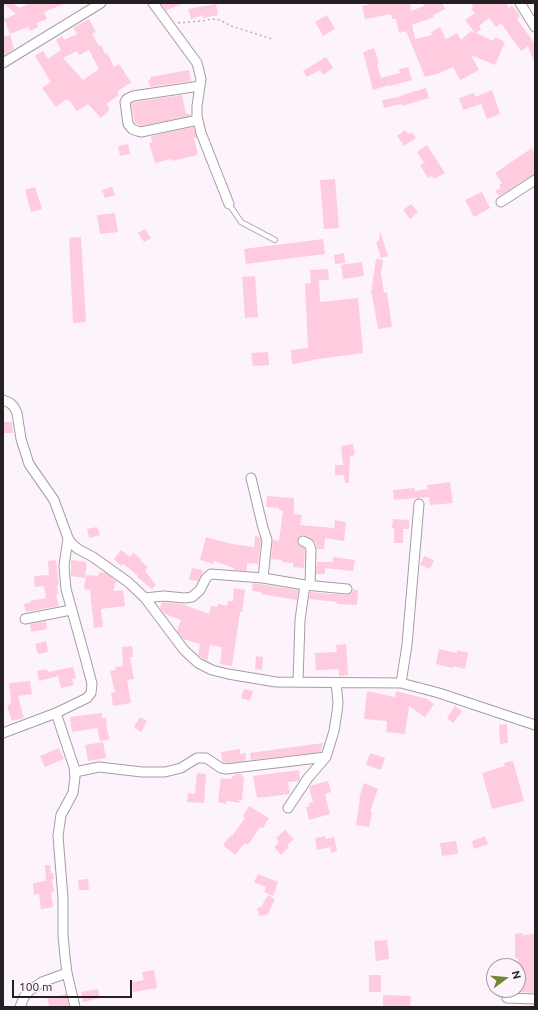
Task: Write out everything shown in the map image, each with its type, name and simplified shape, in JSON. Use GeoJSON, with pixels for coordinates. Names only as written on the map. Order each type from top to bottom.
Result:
{"type":"FeatureCollection","features":[{"type":"Feature","properties":{"kind":"street"},"geometry":{"type":"LineString","coordinates":[[3,63],[102,3]]}},
{"type":"Feature","properties":{"kind":"street"},"geometry":{"type":"LineString","coordinates":[[153,3],[197,63],[201,79],[197,106],[198,120],[201,133],[229,204]]}},
{"type":"Feature","properties":{"kind":"street"},"geometry":{"type":"LineString","coordinates":[[520,3],[535,27]]}},
{"type":"Feature","properties":{"kind":"street"},"geometry":{"type":"LineString","coordinates":[[198,120],[141,132],[137,131],[128,124],[125,102],[133,96],[200,86]]}},
{"type":"Feature","properties":{"kind":"street"},"geometry":{"type":"LineString","coordinates":[[501,202],[535,180]]}},
{"type":"Feature","properties":{"kind":"street"},"geometry":{"type":"LineString","coordinates":[[3,400],[10,403],[17,413],[23,447],[29,464],[54,500],[68,538],[72,544],[128,582],[145,598],[184,650],[198,663],[212,670],[228,674],[276,682],[364,682],[401,684],[438,693],[535,725]]}},
{"type":"Feature","properties":{"kind":"street"},"geometry":{"type":"LineString","coordinates":[[251,478],[267,540],[263,578]]}},
{"type":"Feature","properties":{"kind":"street"},"geometry":{"type":"LineString","coordinates":[[401,684],[407,645],[419,504]]}},
{"type":"Feature","properties":{"kind":"street"},"geometry":{"type":"LineString","coordinates":[[3,733],[56,713],[87,698],[92,690],[86,661],[71,610],[64,579],[65,551],[68,538]]}},
{"type":"Feature","properties":{"kind":"street"},"geometry":{"type":"LineString","coordinates":[[298,682],[300,620],[308,585],[311,550],[309,544],[303,541]]}},
{"type":"Feature","properties":{"kind":"street"},"geometry":{"type":"LineString","coordinates":[[145,598],[164,596],[184,598],[192,597],[200,590],[206,578],[211,574],[263,578],[347,589]]}},
{"type":"Feature","properties":{"kind":"street"},"geometry":{"type":"LineString","coordinates":[[25,619],[71,610]]}},
{"type":"Feature","properties":{"kind":"street"},"geometry":{"type":"LineString","coordinates":[[288,808],[300,789],[326,758],[334,731],[338,702],[336,683]]}},
{"type":"Feature","properties":{"kind":"street"},"geometry":{"type":"LineString","coordinates":[[56,713],[75,772],[74,788],[61,815],[58,836],[64,898],[63,935],[67,973],[76,1007]]}},
{"type":"Feature","properties":{"kind":"street"},"geometry":{"type":"LineString","coordinates":[[75,772],[99,767],[142,772],[165,772],[181,768],[197,758],[206,758],[221,768],[226,769],[326,758]]}},
{"type":"Feature","properties":{"kind":"street"},"geometry":{"type":"LineString","coordinates":[[20,1007],[24,997],[29,991],[42,982],[67,973]]}},
{"type":"Feature","properties":{"kind":"street"},"geometry":{"type":"LineString","coordinates":[[513,1001],[535,999]]}},
{"type":"Feature","properties":{"kind":"lane"},"geometry":{"type":"LineString","coordinates":[[229,204],[241,222],[275,240]]}},
{"type":"Feature","properties":{"kind":"path"},"geometry":{"type":"LineString","coordinates":[[168,24],[202,21],[212,18],[220,20],[231,26],[272,39]]}},
{"type":"Feature","properties":{"kind":"building"},"geometry":{"type":"Polygon","coordinates":[[[3,3],[13,3],[19,8],[31,3],[66,3],[44,12],[47,19],[37,23],[38,27],[30,31],[28,27],[10,34],[4,19],[16,14],[3,3]]]}},
{"type":"Feature","properties":{"kind":"building"},"geometry":{"type":"Polygon","coordinates":[[[160,3],[184,3],[167,10],[167,12],[160,3]]]}},
{"type":"Feature","properties":{"kind":"building"},"geometry":{"type":"Polygon","coordinates":[[[374,3],[410,3],[411,11],[424,6],[423,3],[442,3],[445,9],[433,15],[434,17],[412,25],[415,39],[432,35],[431,32],[440,27],[446,39],[457,33],[461,40],[471,31],[475,33],[465,20],[475,13],[471,9],[473,8],[472,5],[474,3],[506,3],[509,8],[512,5],[520,16],[517,19],[535,44],[535,64],[528,46],[521,51],[501,23],[496,27],[489,18],[479,26],[481,29],[476,33],[493,41],[495,37],[505,42],[495,65],[471,55],[479,70],[460,80],[453,67],[437,74],[425,77],[406,31],[399,33],[396,19],[392,19],[391,14],[365,19],[362,6],[374,3]]]}},
{"type":"Feature","properties":{"kind":"building"},"geometry":{"type":"Polygon","coordinates":[[[216,4],[218,15],[203,18],[203,15],[191,19],[188,9],[216,4]]]}},
{"type":"Feature","properties":{"kind":"building"},"geometry":{"type":"Polygon","coordinates":[[[327,15],[335,29],[323,36],[315,22],[327,15]]]}},
{"type":"Feature","properties":{"kind":"building"},"geometry":{"type":"Polygon","coordinates":[[[89,19],[96,32],[92,34],[99,46],[101,45],[105,54],[107,53],[114,67],[119,64],[131,82],[117,92],[119,95],[106,104],[110,109],[101,118],[88,104],[77,111],[67,99],[56,107],[42,88],[51,82],[35,56],[43,51],[48,59],[61,50],[56,40],[62,36],[64,40],[77,34],[73,28],[89,19]],[[89,50],[79,55],[77,51],[63,58],[83,80],[99,69],[89,50]]]}},
{"type":"Feature","properties":{"kind":"building"},"geometry":{"type":"Polygon","coordinates":[[[10,35],[14,49],[3,56],[3,37],[10,35]]]}},
{"type":"Feature","properties":{"kind":"building"},"geometry":{"type":"Polygon","coordinates":[[[374,48],[379,63],[377,64],[381,78],[400,73],[399,69],[408,67],[412,80],[373,90],[363,52],[374,48]]]}},
{"type":"Feature","properties":{"kind":"building"},"geometry":{"type":"Polygon","coordinates":[[[326,57],[333,68],[323,75],[320,70],[307,77],[303,71],[326,57]]]}},
{"type":"Feature","properties":{"kind":"building"},"geometry":{"type":"Polygon","coordinates":[[[189,70],[191,81],[150,87],[148,80],[150,80],[150,77],[189,70]]]}},
{"type":"Feature","properties":{"kind":"building"},"geometry":{"type":"Polygon","coordinates":[[[426,88],[429,98],[402,106],[401,104],[384,108],[382,100],[399,97],[426,88]]]}},
{"type":"Feature","properties":{"kind":"building"},"geometry":{"type":"Polygon","coordinates":[[[492,90],[500,114],[487,119],[481,104],[463,110],[459,98],[474,93],[475,97],[492,90]]]}},
{"type":"Feature","properties":{"kind":"building"},"geometry":{"type":"Polygon","coordinates":[[[182,95],[186,114],[190,114],[190,116],[141,126],[135,123],[131,104],[135,102],[182,95]]]}},
{"type":"Feature","properties":{"kind":"building"},"geometry":{"type":"Polygon","coordinates":[[[193,127],[197,138],[194,138],[198,155],[155,163],[149,143],[152,142],[151,136],[193,127]]]}},
{"type":"Feature","properties":{"kind":"building"},"geometry":{"type":"Polygon","coordinates":[[[405,130],[408,134],[412,132],[416,138],[404,146],[397,136],[405,130]]]}},
{"type":"Feature","properties":{"kind":"building"},"geometry":{"type":"Polygon","coordinates":[[[128,144],[130,154],[120,156],[118,146],[128,144]]]}},
{"type":"Feature","properties":{"kind":"building"},"geometry":{"type":"Polygon","coordinates":[[[427,145],[445,173],[434,179],[432,176],[428,178],[420,165],[424,163],[417,152],[427,145]]]}},
{"type":"Feature","properties":{"kind":"building"},"geometry":{"type":"Polygon","coordinates":[[[532,148],[535,155],[535,174],[499,196],[495,191],[501,188],[499,185],[502,183],[495,173],[532,148]]]}},
{"type":"Feature","properties":{"kind":"building"},"geometry":{"type":"Polygon","coordinates":[[[335,179],[339,228],[324,229],[320,180],[335,179]]]}},
{"type":"Feature","properties":{"kind":"building"},"geometry":{"type":"Polygon","coordinates":[[[35,187],[42,209],[31,212],[25,190],[35,187]]]}},
{"type":"Feature","properties":{"kind":"building"},"geometry":{"type":"Polygon","coordinates":[[[112,187],[115,195],[105,198],[102,190],[112,187]]]}},
{"type":"Feature","properties":{"kind":"building"},"geometry":{"type":"Polygon","coordinates":[[[482,192],[490,208],[474,217],[465,200],[482,192]]]}},
{"type":"Feature","properties":{"kind":"building"},"geometry":{"type":"Polygon","coordinates":[[[411,204],[418,212],[410,219],[403,210],[411,204]]]}},
{"type":"Feature","properties":{"kind":"building"},"geometry":{"type":"Polygon","coordinates":[[[115,213],[118,232],[100,234],[97,215],[115,213]]]}},
{"type":"Feature","properties":{"kind":"building"},"geometry":{"type":"Polygon","coordinates":[[[145,229],[151,238],[144,242],[138,233],[145,229]]]}},
{"type":"Feature","properties":{"kind":"building"},"geometry":{"type":"Polygon","coordinates":[[[380,231],[388,256],[381,258],[376,242],[379,241],[380,231]]]}},
{"type":"Feature","properties":{"kind":"building"},"geometry":{"type":"Polygon","coordinates":[[[81,237],[86,322],[73,323],[69,238],[81,237]]]}},
{"type":"Feature","properties":{"kind":"building"},"geometry":{"type":"Polygon","coordinates":[[[323,239],[325,254],[246,264],[244,249],[323,239]]]}},
{"type":"Feature","properties":{"kind":"building"},"geometry":{"type":"Polygon","coordinates":[[[344,253],[345,263],[335,264],[334,255],[344,253]]]}},
{"type":"Feature","properties":{"kind":"building"},"geometry":{"type":"Polygon","coordinates":[[[376,259],[383,260],[381,273],[384,293],[387,292],[392,327],[378,329],[371,294],[376,259]]]}},
{"type":"Feature","properties":{"kind":"building"},"geometry":{"type":"Polygon","coordinates":[[[362,262],[364,276],[343,279],[341,265],[362,262]]]}},
{"type":"Feature","properties":{"kind":"building"},"geometry":{"type":"Polygon","coordinates":[[[328,269],[329,280],[319,280],[320,302],[358,298],[363,353],[292,364],[291,350],[308,348],[305,284],[311,283],[310,270],[328,269]]]}},
{"type":"Feature","properties":{"kind":"building"},"geometry":{"type":"Polygon","coordinates":[[[255,276],[258,317],[245,318],[242,277],[255,276]]]}},
{"type":"Feature","properties":{"kind":"building"},"geometry":{"type":"Polygon","coordinates":[[[268,352],[269,365],[253,366],[251,353],[268,352]]]}},
{"type":"Feature","properties":{"kind":"building"},"geometry":{"type":"Polygon","coordinates":[[[3,422],[12,422],[13,433],[3,433],[3,422]]]}},
{"type":"Feature","properties":{"kind":"building"},"geometry":{"type":"Polygon","coordinates":[[[353,444],[355,455],[350,456],[349,483],[345,483],[344,475],[335,475],[335,465],[343,465],[341,446],[353,444]]]}},
{"type":"Feature","properties":{"kind":"building"},"geometry":{"type":"Polygon","coordinates":[[[450,482],[453,503],[430,505],[429,497],[394,500],[393,490],[415,488],[415,491],[428,489],[427,485],[450,482]]]}},
{"type":"Feature","properties":{"kind":"building"},"geometry":{"type":"Polygon","coordinates":[[[267,496],[294,498],[294,514],[302,515],[300,525],[334,528],[335,520],[346,522],[344,541],[325,538],[324,549],[317,549],[315,542],[312,539],[303,535],[299,536],[297,541],[298,544],[304,548],[305,551],[304,568],[293,567],[293,563],[282,562],[282,560],[271,559],[273,540],[279,541],[283,511],[279,510],[279,508],[266,507],[267,496]]]}},
{"type":"Feature","properties":{"kind":"building"},"geometry":{"type":"Polygon","coordinates":[[[393,519],[409,520],[409,529],[403,529],[403,543],[394,543],[394,528],[392,528],[393,519]]]}},
{"type":"Feature","properties":{"kind":"building"},"geometry":{"type":"Polygon","coordinates":[[[97,527],[100,535],[89,538],[87,529],[97,527]]]}},
{"type":"Feature","properties":{"kind":"building"},"geometry":{"type":"Polygon","coordinates":[[[255,536],[260,537],[261,541],[258,564],[247,563],[247,571],[234,570],[234,568],[214,561],[214,564],[200,560],[206,537],[232,544],[254,547],[255,536]]]}},
{"type":"Feature","properties":{"kind":"building"},"geometry":{"type":"Polygon","coordinates":[[[121,550],[130,557],[133,553],[148,567],[145,571],[156,585],[152,589],[131,570],[123,564],[121,566],[114,559],[121,550]]]}},
{"type":"Feature","properties":{"kind":"building"},"geometry":{"type":"Polygon","coordinates":[[[424,556],[434,560],[430,569],[420,565],[424,556]]]}},
{"type":"Feature","properties":{"kind":"building"},"geometry":{"type":"Polygon","coordinates":[[[333,557],[355,560],[353,571],[325,568],[325,574],[316,574],[317,562],[333,562],[333,557]]]}},
{"type":"Feature","properties":{"kind":"building"},"geometry":{"type":"Polygon","coordinates":[[[56,560],[59,585],[57,585],[58,595],[56,595],[59,606],[26,612],[24,604],[30,603],[30,601],[46,598],[44,586],[35,587],[34,576],[49,575],[48,561],[56,560]]]}},
{"type":"Feature","properties":{"kind":"building"},"geometry":{"type":"Polygon","coordinates":[[[71,560],[87,562],[85,578],[71,576],[71,560]]]}},
{"type":"Feature","properties":{"kind":"building"},"geometry":{"type":"Polygon","coordinates":[[[192,568],[203,570],[198,581],[189,580],[192,568]]]}},
{"type":"Feature","properties":{"kind":"building"},"geometry":{"type":"Polygon","coordinates":[[[99,572],[106,573],[116,581],[113,591],[123,590],[125,606],[101,609],[103,627],[94,628],[90,590],[84,589],[86,575],[98,576],[99,572]]]}},
{"type":"Feature","properties":{"kind":"building"},"geometry":{"type":"Polygon","coordinates":[[[253,583],[298,590],[297,600],[252,591],[253,583]]]}},
{"type":"Feature","properties":{"kind":"building"},"geometry":{"type":"Polygon","coordinates":[[[234,588],[245,590],[242,612],[240,612],[232,666],[220,664],[222,647],[210,645],[207,661],[198,655],[200,644],[183,639],[177,631],[181,620],[165,614],[160,608],[162,602],[182,604],[209,614],[211,606],[217,607],[218,604],[227,606],[228,601],[233,601],[234,588]]]}},
{"type":"Feature","properties":{"kind":"building"},"geometry":{"type":"Polygon","coordinates":[[[353,589],[358,590],[357,605],[337,604],[337,602],[309,599],[310,592],[347,595],[352,593],[353,589]]]}},
{"type":"Feature","properties":{"kind":"building"},"geometry":{"type":"Polygon","coordinates":[[[46,621],[47,629],[31,632],[30,624],[46,621]]]}},
{"type":"Feature","properties":{"kind":"building"},"geometry":{"type":"Polygon","coordinates":[[[46,641],[48,652],[38,654],[35,644],[46,641]]]}},
{"type":"Feature","properties":{"kind":"building"},"geometry":{"type":"Polygon","coordinates":[[[346,644],[348,675],[339,676],[339,669],[316,670],[315,653],[337,652],[336,645],[346,644]]]}},
{"type":"Feature","properties":{"kind":"building"},"geometry":{"type":"Polygon","coordinates":[[[132,646],[133,657],[130,657],[134,679],[127,680],[131,703],[113,706],[111,693],[115,692],[110,671],[116,670],[115,667],[123,666],[122,647],[132,646]]]}},
{"type":"Feature","properties":{"kind":"building"},"geometry":{"type":"Polygon","coordinates":[[[439,649],[457,653],[457,650],[468,653],[465,669],[436,664],[439,649]]]}},
{"type":"Feature","properties":{"kind":"building"},"geometry":{"type":"Polygon","coordinates":[[[256,656],[263,657],[262,670],[255,669],[256,656]]]}},
{"type":"Feature","properties":{"kind":"building"},"geometry":{"type":"Polygon","coordinates":[[[73,667],[76,678],[72,679],[74,685],[61,688],[58,676],[39,681],[37,671],[47,669],[48,672],[73,667]]]}},
{"type":"Feature","properties":{"kind":"building"},"geometry":{"type":"Polygon","coordinates":[[[30,681],[32,694],[18,696],[24,718],[12,721],[7,706],[11,704],[9,683],[30,681]]]}},
{"type":"Feature","properties":{"kind":"building"},"geometry":{"type":"Polygon","coordinates":[[[244,689],[253,691],[250,701],[241,698],[244,689]]]}},
{"type":"Feature","properties":{"kind":"building"},"geometry":{"type":"Polygon","coordinates":[[[367,691],[395,697],[396,691],[427,699],[434,704],[425,717],[409,706],[405,734],[386,732],[387,721],[364,719],[367,691]]]}},
{"type":"Feature","properties":{"kind":"building"},"geometry":{"type":"Polygon","coordinates":[[[455,706],[462,711],[453,723],[447,718],[455,706]]]}},
{"type":"Feature","properties":{"kind":"building"},"geometry":{"type":"Polygon","coordinates":[[[102,713],[102,718],[106,718],[107,731],[110,739],[100,741],[97,728],[72,732],[70,717],[102,713]]]}},
{"type":"Feature","properties":{"kind":"building"},"geometry":{"type":"Polygon","coordinates":[[[140,717],[147,721],[141,732],[134,727],[140,717]]]}},
{"type":"Feature","properties":{"kind":"building"},"geometry":{"type":"Polygon","coordinates":[[[507,724],[508,743],[500,744],[499,725],[507,724]]]}},
{"type":"Feature","properties":{"kind":"building"},"geometry":{"type":"Polygon","coordinates":[[[103,742],[106,758],[88,761],[85,745],[103,742]]]}},
{"type":"Feature","properties":{"kind":"building"},"geometry":{"type":"Polygon","coordinates":[[[323,743],[321,752],[251,760],[250,753],[323,743]]]}},
{"type":"Feature","properties":{"kind":"building"},"geometry":{"type":"Polygon","coordinates":[[[59,748],[64,759],[45,767],[40,756],[59,748]]]}},
{"type":"Feature","properties":{"kind":"building"},"geometry":{"type":"Polygon","coordinates":[[[240,749],[240,754],[246,753],[246,761],[226,763],[222,761],[221,752],[240,749]]]}},
{"type":"Feature","properties":{"kind":"building"},"geometry":{"type":"Polygon","coordinates":[[[370,753],[385,758],[381,770],[366,765],[370,753]]]}},
{"type":"Feature","properties":{"kind":"building"},"geometry":{"type":"Polygon","coordinates":[[[513,761],[524,801],[492,809],[482,773],[505,766],[504,763],[513,761]]]}},
{"type":"Feature","properties":{"kind":"building"},"geometry":{"type":"Polygon","coordinates":[[[299,770],[299,781],[288,782],[290,794],[257,798],[253,776],[299,770]]]}},
{"type":"Feature","properties":{"kind":"building"},"geometry":{"type":"Polygon","coordinates":[[[197,773],[206,774],[204,803],[187,802],[188,793],[195,794],[197,773]]]}},
{"type":"Feature","properties":{"kind":"building"},"geometry":{"type":"Polygon","coordinates":[[[235,774],[242,774],[242,777],[244,777],[242,800],[238,800],[242,803],[226,801],[226,804],[218,802],[221,778],[232,779],[232,776],[235,776],[235,774]]]}},
{"type":"Feature","properties":{"kind":"building"},"geometry":{"type":"Polygon","coordinates":[[[328,781],[331,792],[325,794],[330,814],[309,820],[306,807],[310,806],[309,803],[313,802],[309,787],[328,781]]]}},
{"type":"Feature","properties":{"kind":"building"},"geometry":{"type":"Polygon","coordinates":[[[364,783],[378,789],[370,812],[372,812],[369,827],[356,825],[359,798],[364,783]]]}},
{"type":"Feature","properties":{"kind":"building"},"geometry":{"type":"Polygon","coordinates":[[[249,806],[269,818],[263,828],[260,827],[248,845],[245,843],[235,855],[223,845],[231,835],[232,836],[245,818],[243,816],[249,806]]]}},
{"type":"Feature","properties":{"kind":"building"},"geometry":{"type":"Polygon","coordinates":[[[285,830],[294,839],[287,845],[289,847],[281,855],[274,847],[279,842],[276,838],[285,830]]]}},
{"type":"Feature","properties":{"kind":"building"},"geometry":{"type":"Polygon","coordinates":[[[325,836],[326,839],[334,837],[337,851],[331,853],[330,847],[317,850],[315,838],[325,836]]]}},
{"type":"Feature","properties":{"kind":"building"},"geometry":{"type":"Polygon","coordinates":[[[485,836],[488,844],[474,849],[472,841],[485,836]]]}},
{"type":"Feature","properties":{"kind":"building"},"geometry":{"type":"Polygon","coordinates":[[[456,841],[458,854],[442,856],[440,843],[456,841]]]}},
{"type":"Feature","properties":{"kind":"building"},"geometry":{"type":"Polygon","coordinates":[[[45,865],[50,865],[51,873],[53,873],[54,879],[52,880],[54,892],[51,893],[53,907],[41,909],[39,894],[34,895],[33,883],[46,881],[45,865]]]}},
{"type":"Feature","properties":{"kind":"building"},"geometry":{"type":"Polygon","coordinates":[[[258,874],[278,882],[273,896],[264,892],[266,887],[254,882],[258,874]]]}},
{"type":"Feature","properties":{"kind":"building"},"geometry":{"type":"Polygon","coordinates":[[[88,879],[89,890],[79,890],[78,880],[88,879]]]}},
{"type":"Feature","properties":{"kind":"building"},"geometry":{"type":"Polygon","coordinates":[[[268,895],[275,899],[268,914],[259,916],[257,908],[261,907],[268,895]]]}},
{"type":"Feature","properties":{"kind":"building"},"geometry":{"type":"Polygon","coordinates":[[[515,934],[535,934],[535,993],[526,992],[526,958],[515,958],[515,934]]]}},
{"type":"Feature","properties":{"kind":"building"},"geometry":{"type":"Polygon","coordinates":[[[387,940],[389,959],[376,961],[374,941],[387,940]]]}},
{"type":"Feature","properties":{"kind":"building"},"geometry":{"type":"Polygon","coordinates":[[[154,970],[157,988],[133,992],[132,982],[144,980],[142,972],[154,970]]]}},
{"type":"Feature","properties":{"kind":"building"},"geometry":{"type":"Polygon","coordinates":[[[369,975],[381,975],[381,992],[369,992],[369,975]]]}},
{"type":"Feature","properties":{"kind":"building"},"geometry":{"type":"Polygon","coordinates":[[[98,989],[100,998],[83,1002],[81,992],[98,989]]]}},
{"type":"Feature","properties":{"kind":"building"},"geometry":{"type":"Polygon","coordinates":[[[66,994],[69,1007],[50,1007],[47,999],[66,994]]]}},
{"type":"Feature","properties":{"kind":"building"},"geometry":{"type":"Polygon","coordinates":[[[383,995],[411,996],[410,1007],[383,1007],[383,995]]]}}]}
